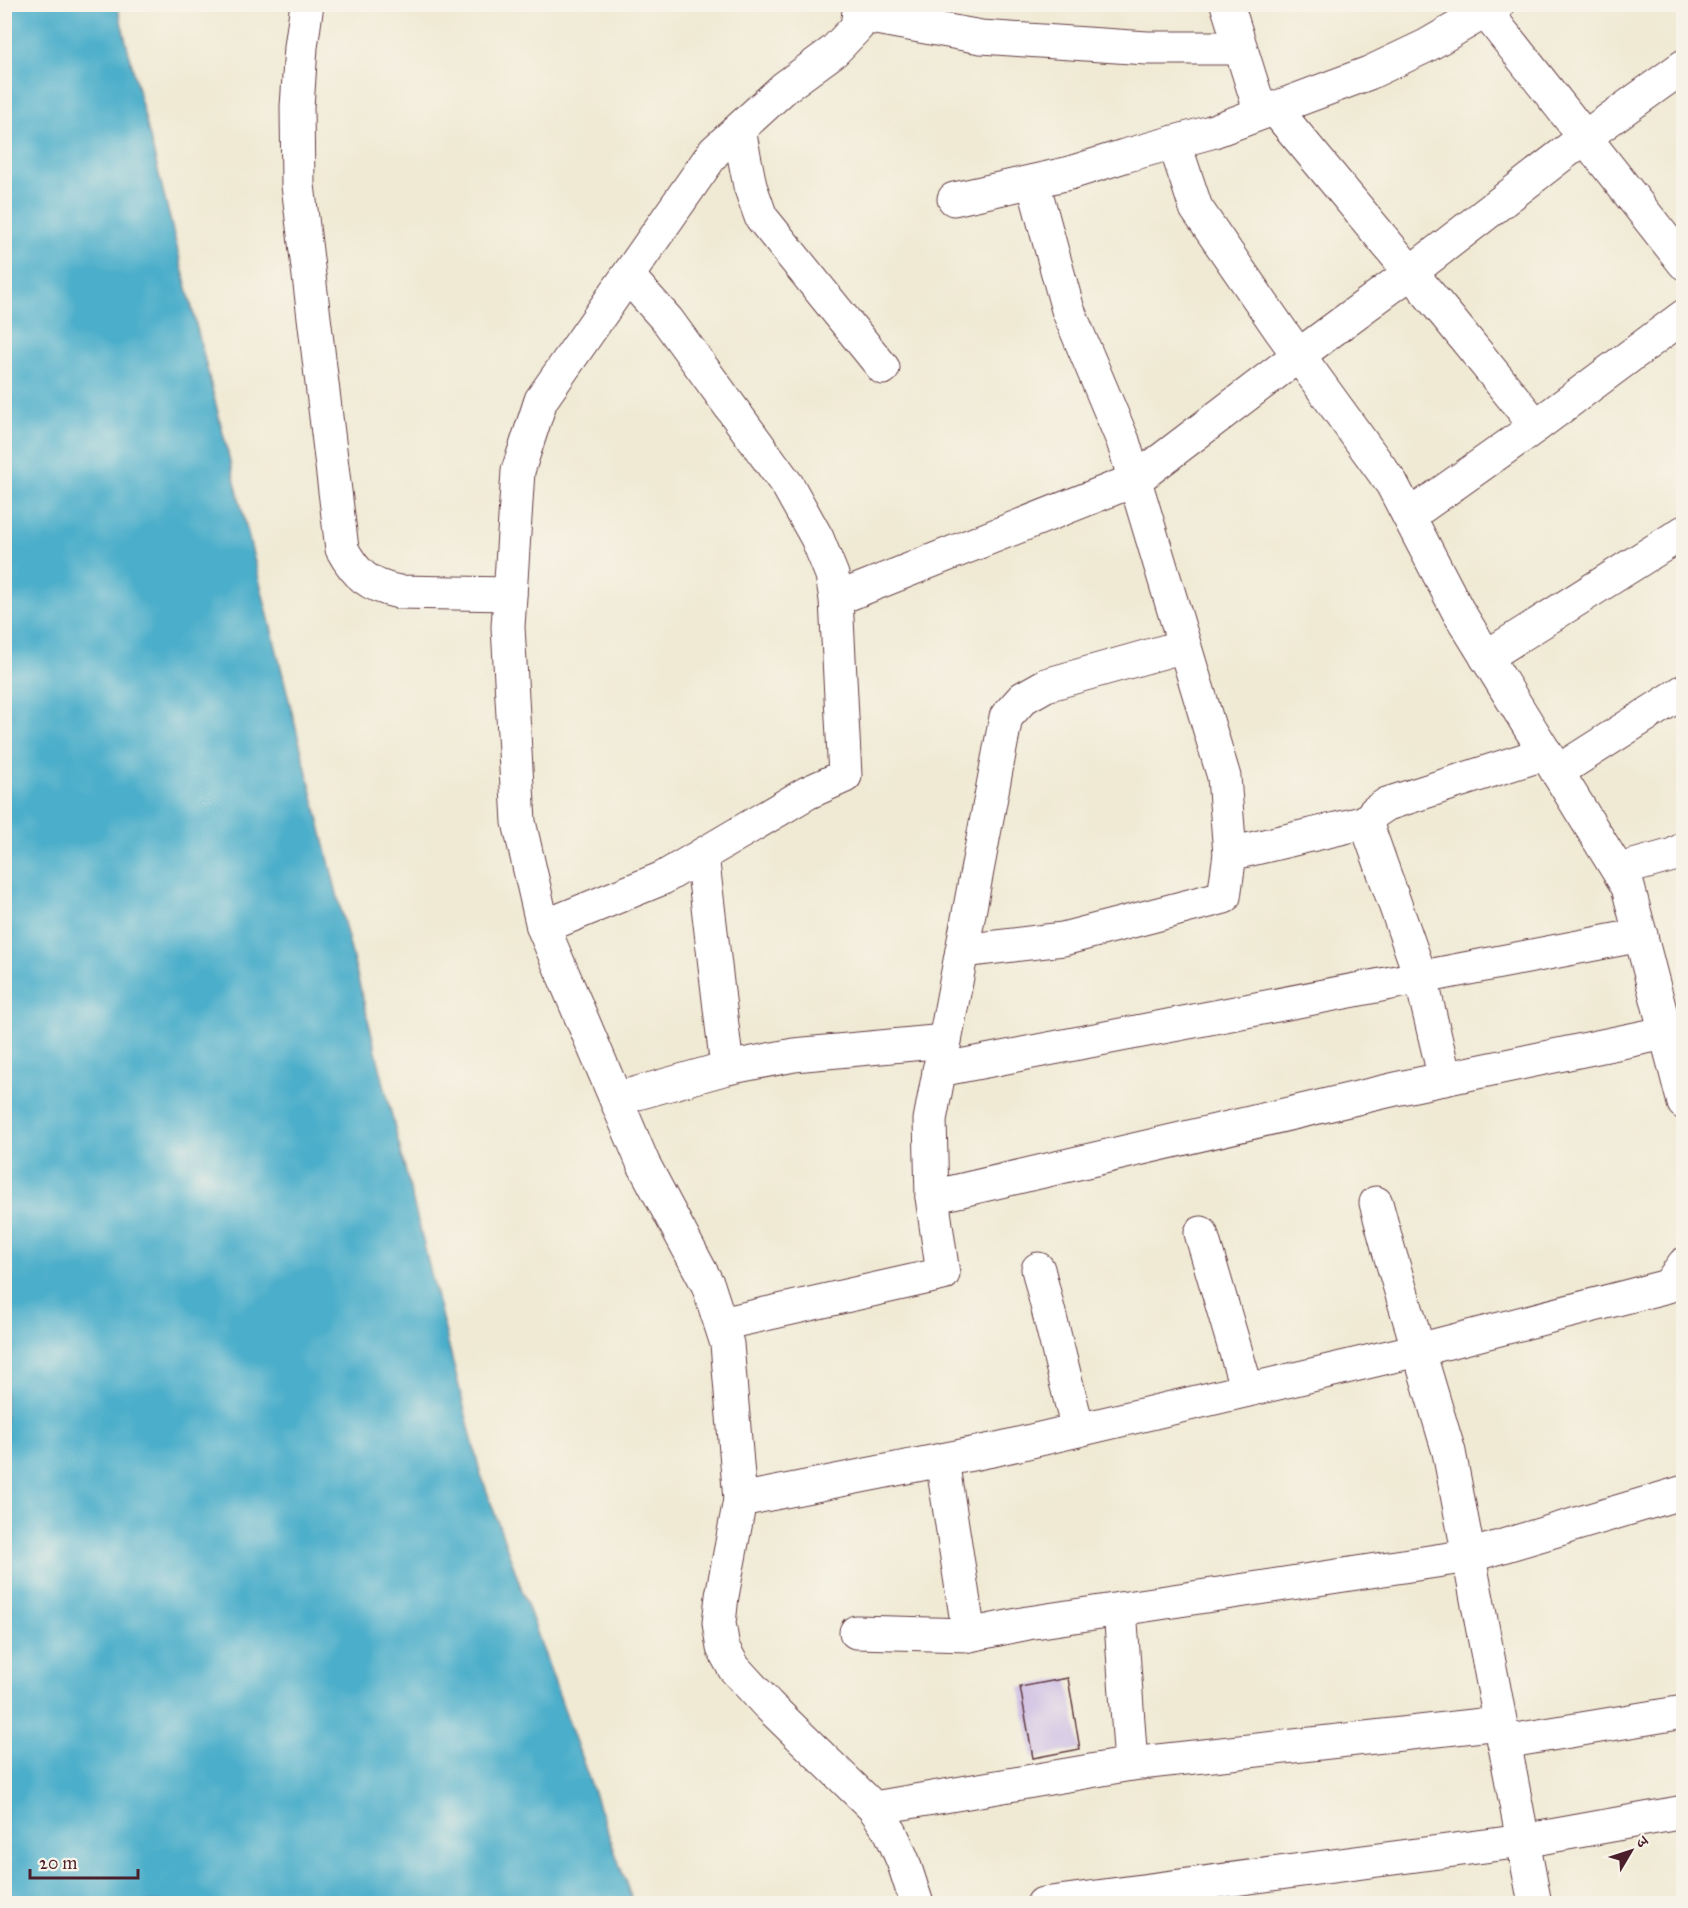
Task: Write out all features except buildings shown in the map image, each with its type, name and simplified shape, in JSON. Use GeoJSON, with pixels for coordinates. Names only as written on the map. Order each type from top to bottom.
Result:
{"type":"FeatureCollection","features":[{"type":"Feature","properties":{"kind":"street"},"geometry":{"type":"LineString","coordinates":[[307,4],[301,47],[297,107],[298,185],[342,549],[358,573],[370,583],[384,589],[399,592],[510,594]]}},
{"type":"Feature","properties":{"kind":"street"},"geometry":{"type":"LineString","coordinates":[[1227,4],[1240,48],[1267,111],[1411,272],[1536,426]]}},
{"type":"Feature","properties":{"kind":"street"},"geometry":{"type":"LineString","coordinates":[[917,1904],[891,1833],[874,1808],[768,1705],[734,1668],[723,1648],[719,1623],[722,1596],[740,1500],[727,1344],[708,1286],[644,1163],[543,927],[519,822],[508,627],[518,471],[541,400],[714,152],[785,87],[834,51],[857,27],[859,10],[981,37],[1147,48],[1240,48]]}},
{"type":"Feature","properties":{"kind":"street"},"geometry":{"type":"LineString","coordinates":[[954,199],[1070,174],[1174,141],[1211,132],[1369,73],[1426,46],[1476,11],[1585,137],[1683,263]]}},
{"type":"Feature","properties":{"kind":"street"},"geometry":{"type":"LineString","coordinates":[[836,599],[1135,480],[1411,272],[1585,137],[1683,66]]}},
{"type":"Feature","properties":{"kind":"street"},"geometry":{"type":"LineString","coordinates":[[739,130],[750,186],[761,217],[883,368]]}},
{"type":"Feature","properties":{"kind":"street"},"geometry":{"type":"LineString","coordinates":[[1174,141],[1197,208],[1392,484],[1458,611],[1628,887],[1641,935],[1675,1032],[1683,1103]]}},
{"type":"Feature","properties":{"kind":"street"},"geometry":{"type":"LineString","coordinates":[[962,951],[1063,939],[1224,897],[1230,854],[1224,777],[1123,441],[1068,310],[1032,182]]}},
{"type":"Feature","properties":{"kind":"street"},"geometry":{"type":"LineString","coordinates":[[543,927],[663,878],[807,793],[844,776],[836,599],[832,575],[817,538],[788,486],[668,321],[628,276]]}},
{"type":"Feature","properties":{"kind":"street"},"geometry":{"type":"LineString","coordinates":[[1409,516],[1536,426],[1683,316]]}},
{"type":"Feature","properties":{"kind":"street"},"geometry":{"type":"LineString","coordinates":[[1486,657],[1683,532]]}},
{"type":"Feature","properties":{"kind":"street"},"geometry":{"type":"LineString","coordinates":[[720,1324],[942,1274],[932,1197],[930,1120],[1006,717],[1023,698],[1046,685],[1184,646]]}},
{"type":"Feature","properties":{"kind":"street"},"geometry":{"type":"LineString","coordinates":[[1230,854],[1366,822],[1387,804],[1552,763],[1683,691]]}},
{"type":"Feature","properties":{"kind":"street"},"geometry":{"type":"LineString","coordinates":[[1366,822],[1420,978],[1445,1079]]}},
{"type":"Feature","properties":{"kind":"street"},"geometry":{"type":"LineString","coordinates":[[1619,870],[1673,855],[1683,849]]}},
{"type":"Feature","properties":{"kind":"street"},"geometry":{"type":"LineString","coordinates":[[702,855],[726,1068]]}},
{"type":"Feature","properties":{"kind":"street"},"geometry":{"type":"LineString","coordinates":[[616,1099],[726,1068],[794,1055],[942,1056],[1420,978],[1641,935]]}},
{"type":"Feature","properties":{"kind":"street"},"geometry":{"type":"LineString","coordinates":[[932,1197],[1445,1079],[1675,1032]]}},
{"type":"Feature","properties":{"kind":"street"},"geometry":{"type":"LineString","coordinates":[[1376,1203],[1449,1452],[1535,1904]]}},
{"type":"Feature","properties":{"kind":"street"},"geometry":{"type":"LineString","coordinates":[[1201,1233],[1246,1390]]}},
{"type":"Feature","properties":{"kind":"street"},"geometry":{"type":"LineString","coordinates":[[740,1500],[997,1449],[1418,1350],[1668,1286],[1683,1264]]}},
{"type":"Feature","properties":{"kind":"street"},"geometry":{"type":"LineString","coordinates":[[1038,1269],[1078,1430]]}},
{"type":"Feature","properties":{"kind":"street"},"geometry":{"type":"LineString","coordinates":[[942,1460],[969,1635]]}},
{"type":"Feature","properties":{"kind":"street"},"geometry":{"type":"LineString","coordinates":[[856,1632],[969,1635],[1028,1623],[1468,1556],[1683,1492]]}},
{"type":"Feature","properties":{"kind":"street"},"geometry":{"type":"LineString","coordinates":[[1120,1609],[1131,1764]]}},
{"type":"Feature","properties":{"kind":"street"},"geometry":{"type":"LineString","coordinates":[[874,1808],[1131,1764],[1502,1732],[1683,1712]]}},
{"type":"Feature","properties":{"kind":"street"},"geometry":{"type":"LineString","coordinates":[[1043,1904],[1523,1841],[1683,1812]]}},
{"type":"Feature","properties":{"kind":"water"},"geometry":{"type":"Polygon","coordinates":[[[5,4],[117,5],[480,1472],[633,1903],[5,1903],[5,4]]]}}]}
